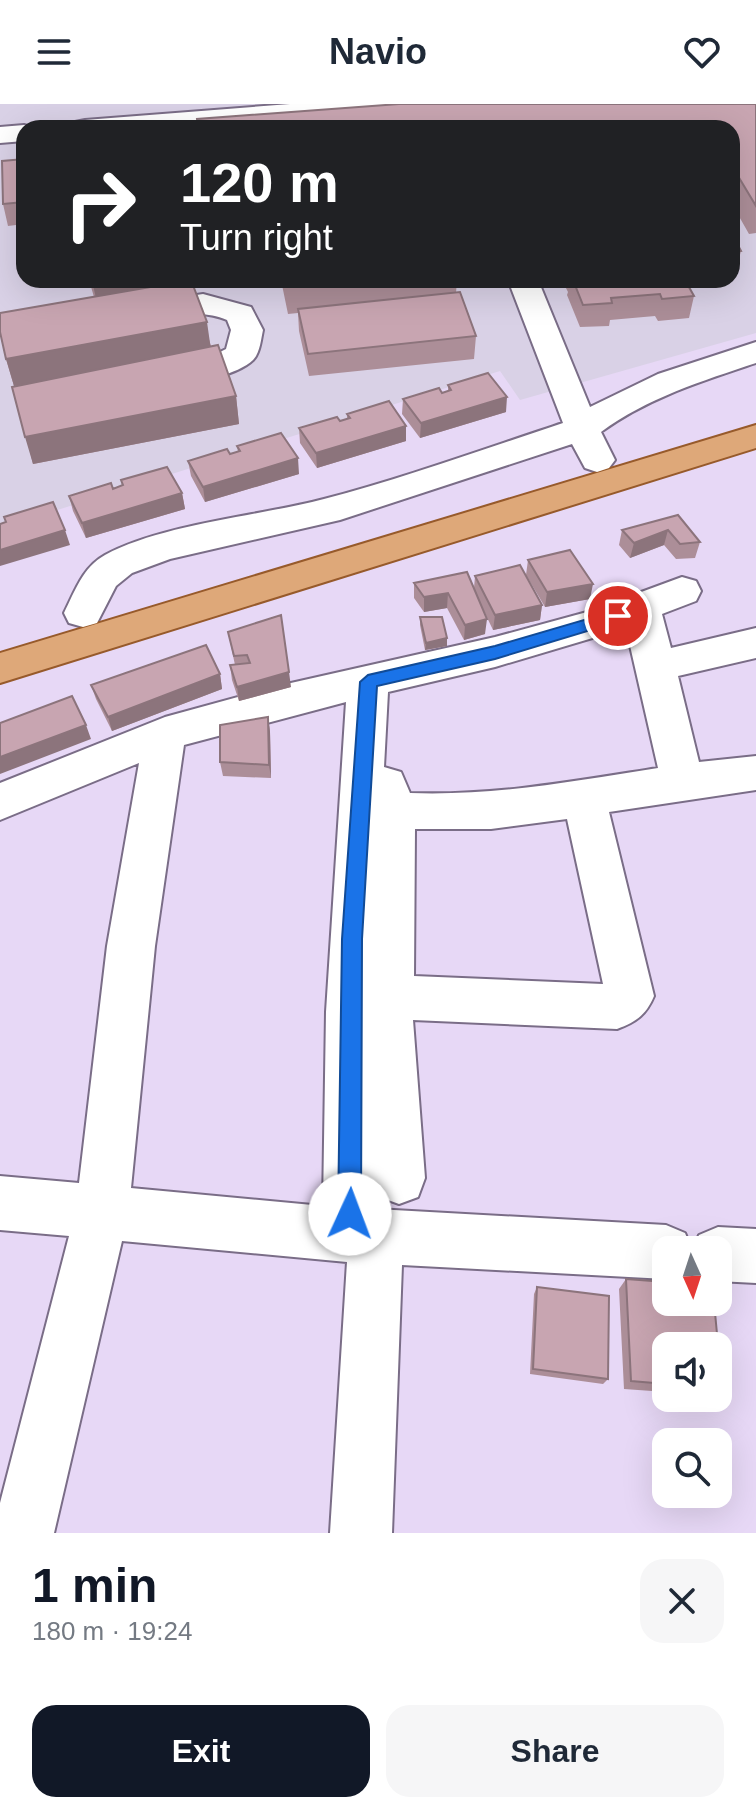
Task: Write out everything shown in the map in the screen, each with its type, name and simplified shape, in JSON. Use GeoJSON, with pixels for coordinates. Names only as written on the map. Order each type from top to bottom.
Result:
{"type":"FeatureCollection","features":[{"type":"Feature","properties":{"kind":"main road"},"geometry":{"type":"LineString","coordinates":[[0,638],[589,444],[756,411]]}},
{"type":"Feature","properties":{"kind":"main road"},"geometry":{"type":"LineString","coordinates":[[0,668],[756,436]]}},
{"type":"Feature","properties":{"kind":"street"},"geometry":{"type":"LineString","coordinates":[[186,120],[389,104]]}},
{"type":"Feature","properties":{"kind":"street"},"geometry":{"type":"LineString","coordinates":[[526,288],[589,444]]}},
{"type":"Feature","properties":{"kind":"street"},"geometry":{"type":"LineString","coordinates":[[107,317],[198,302],[220,304],[240,314],[247,330],[241,354],[218,366],[144,381]]}},
{"type":"Feature","properties":{"kind":"street"},"geometry":{"type":"LineString","coordinates":[[589,444],[610,409],[670,381],[756,352]]}},
{"type":"Feature","properties":{"kind":"street"},"geometry":{"type":"LineString","coordinates":[[0,802],[165,734],[367,704],[495,652],[596,624],[682,591]]}},
{"type":"Feature","properties":{"kind":"street"},"geometry":{"type":"LineString","coordinates":[[641,607],[683,782]]}},
{"type":"Feature","properties":{"kind":"street"},"geometry":{"type":"LineString","coordinates":[[657,666],[756,643]]}},
{"type":"Feature","properties":{"kind":"street"},"geometry":{"type":"LineString","coordinates":[[367,704],[385,749],[386,790],[393,810],[388,1019],[399,1178]]}},
{"type":"Feature","properties":{"kind":"street"},"geometry":{"type":"LineString","coordinates":[[361,1533],[362,1235],[351,1193],[349,1078],[352,939],[367,704]]}},
{"type":"Feature","properties":{"kind":"street"},"geometry":{"type":"LineString","coordinates":[[23,1533],[102,1214],[131,946],[165,734]]}},
{"type":"Feature","properties":{"kind":"street"},"geometry":{"type":"LineString","coordinates":[[393,810],[462,813],[522,808],[756,773]]}},
{"type":"Feature","properties":{"kind":"street"},"geometry":{"type":"LineString","coordinates":[[390,993],[424,1000],[617,1007],[630,996],[584,797]]}},
{"type":"Feature","properties":{"kind":"street"},"geometry":{"type":"LineString","coordinates":[[0,1203],[362,1235],[652,1251]]}},
{"type":"Feature","properties":{"kind":"street"},"geometry":{"type":"LineString","coordinates":[[732,1255],[756,1256]]}},
{"type":"Feature","properties":{"kind":"shaded area"},"geometry":{"type":"Polygon","coordinates":[[[0,104],[756,104],[756,333],[520,400],[500,371],[0,528],[0,104]]]}},
{"type":"Feature","properties":{"kind":"building"},"geometry":{"type":"Polygon","coordinates":[[[399,104],[756,104],[756,206],[740,179],[740,120],[197,119],[399,104]]]}},
{"type":"Feature","properties":{"kind":"building"},"geometry":{"type":"Polygon","coordinates":[[[16,160],[16,203],[3,204],[2,161],[16,160]]]}},
{"type":"Feature","properties":{"kind":"building"},"geometry":{"type":"Polygon","coordinates":[[[145,288],[194,288],[207,322],[6,359],[0,332],[0,313],[145,288]]]}},
{"type":"Feature","properties":{"kind":"building"},"geometry":{"type":"Polygon","coordinates":[[[576,288],[690,288],[694,296],[662,299],[660,294],[611,298],[612,303],[583,305],[576,288]]]}},
{"type":"Feature","properties":{"kind":"building"},"geometry":{"type":"Polygon","coordinates":[[[460,292],[476,336],[308,354],[298,309],[460,292]]]}},
{"type":"Feature","properties":{"kind":"building"},"geometry":{"type":"Polygon","coordinates":[[[218,345],[236,396],[25,437],[12,387],[218,345]]]}},
{"type":"Feature","properties":{"kind":"building"},"geometry":{"type":"Polygon","coordinates":[[[488,373],[507,397],[421,423],[403,399],[439,388],[442,393],[451,390],[448,385],[488,373]]]}},
{"type":"Feature","properties":{"kind":"building"},"geometry":{"type":"Polygon","coordinates":[[[389,401],[406,426],[316,453],[299,428],[337,417],[340,421],[350,418],[347,414],[389,401]]]}},
{"type":"Feature","properties":{"kind":"building"},"geometry":{"type":"Polygon","coordinates":[[[281,433],[298,458],[203,487],[188,461],[227,449],[230,454],[240,451],[237,446],[281,433]]]}},
{"type":"Feature","properties":{"kind":"building"},"geometry":{"type":"Polygon","coordinates":[[[167,467],[182,493],[82,523],[69,496],[111,483],[113,489],[123,485],[121,480],[167,467]]]}},
{"type":"Feature","properties":{"kind":"building"},"geometry":{"type":"Polygon","coordinates":[[[53,502],[65,530],[0,550],[0,524],[6,522],[4,517],[53,502]]]}},
{"type":"Feature","properties":{"kind":"building"},"geometry":{"type":"Polygon","coordinates":[[[678,515],[700,542],[680,544],[668,530],[634,543],[622,530],[678,515]]]}},
{"type":"Feature","properties":{"kind":"building"},"geometry":{"type":"Polygon","coordinates":[[[570,550],[593,584],[547,592],[528,560],[570,550]]]}},
{"type":"Feature","properties":{"kind":"building"},"geometry":{"type":"Polygon","coordinates":[[[520,565],[542,605],[495,615],[475,576],[520,565]]]}},
{"type":"Feature","properties":{"kind":"building"},"geometry":{"type":"Polygon","coordinates":[[[467,572],[487,619],[465,625],[448,593],[424,597],[414,583],[467,572]]]}},
{"type":"Feature","properties":{"kind":"building"},"geometry":{"type":"Polygon","coordinates":[[[281,615],[289,672],[237,687],[230,665],[250,663],[247,655],[234,656],[228,632],[281,615]]]}},
{"type":"Feature","properties":{"kind":"building"},"geometry":{"type":"Polygon","coordinates":[[[420,617],[442,617],[447,638],[426,643],[420,617]]]}},
{"type":"Feature","properties":{"kind":"building"},"geometry":{"type":"Polygon","coordinates":[[[206,645],[220,674],[108,717],[91,685],[206,645]]]}},
{"type":"Feature","properties":{"kind":"building"},"geometry":{"type":"Polygon","coordinates":[[[72,696],[86,725],[0,757],[0,723],[72,696]]]}},
{"type":"Feature","properties":{"kind":"building"},"geometry":{"type":"Polygon","coordinates":[[[268,717],[269,765],[220,762],[220,725],[268,717]]]}},
{"type":"Feature","properties":{"kind":"building"},"geometry":{"type":"Polygon","coordinates":[[[626,1279],[652,1281],[652,1316],[715,1316],[717,1332],[652,1332],[652,1383],[631,1381],[626,1279]]]}},
{"type":"Feature","properties":{"kind":"building"},"geometry":{"type":"Polygon","coordinates":[[[537,1287],[609,1296],[608,1379],[533,1369],[537,1287]]]}},
{"type":"Feature","properties":{"kind":"route"},"geometry":{"type":"LineString","coordinates":[[350,1214],[352,939],[368,682],[495,652],[618,616]]}}]}
